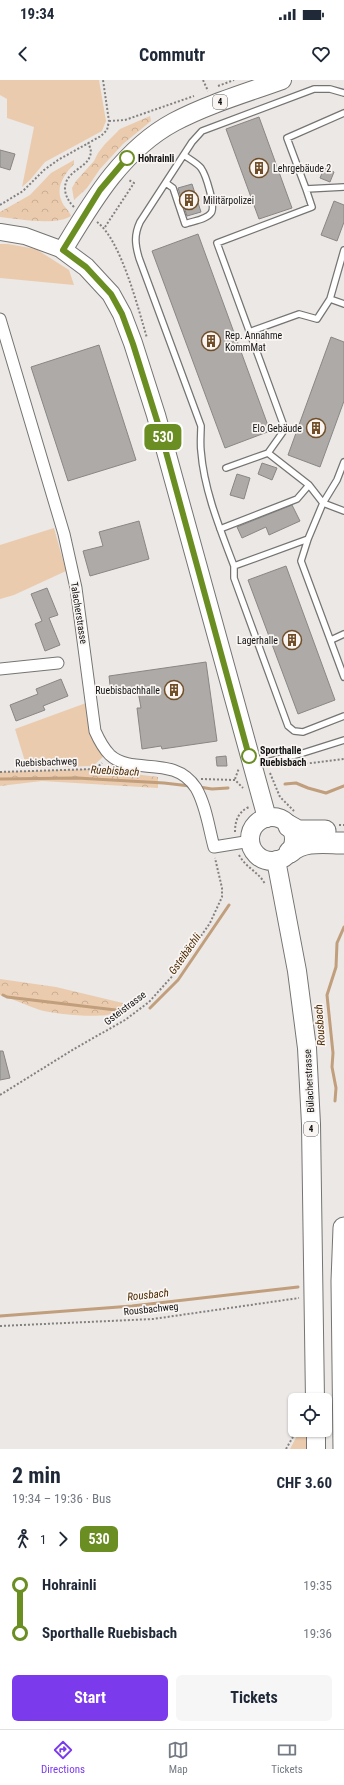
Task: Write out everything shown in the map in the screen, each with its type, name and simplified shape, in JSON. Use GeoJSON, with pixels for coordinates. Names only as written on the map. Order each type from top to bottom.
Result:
{"type":"FeatureCollection","features":[{"type":"Feature","properties":{"kind":"highway"},"geometry":{"type":"LineString","coordinates":[[289,826],[303,832],[344,831]]}},
{"type":"Feature","properties":{"kind":"highway"},"geometry":{"type":"LineString","coordinates":[[283,856],[303,843],[344,842]]}},
{"type":"Feature","properties":{"kind":"highway"},"geometry":{"type":"LineString","coordinates":[[344,1228],[342,1281],[344,1449]]}},
{"type":"Feature","properties":{"kind":"main road","name":"4"},"geometry":{"type":"LineString","coordinates":[[63,250],[100,190],[120,165],[162,129],[185,117],[223,101],[282,80]]}},
{"type":"Feature","properties":{"kind":"main road"},"geometry":{"type":"LineString","coordinates":[[0,232],[25,236],[63,250],[86,267],[111,294],[122,314],[156,415],[254,766],[267,818]]}},
{"type":"Feature","properties":{"kind":"main road"},"geometry":{"type":"LineString","coordinates":[[267,818],[280,818],[289,826],[294,836],[294,842],[283,856],[264,859],[259,856],[243,836],[267,818]]}},
{"type":"Feature","properties":{"kind":"main road","name":"Bülacherstrasse"},"geometry":{"type":"LineString","coordinates":[[283,856],[307,1048],[311,1124],[315,1393]]}},
{"type":"Feature","properties":{"kind":"main road"},"geometry":{"type":"LineString","coordinates":[[316,1437],[316,1449]]}},
{"type":"Feature","properties":{"kind":"street","name":"Talacherstrasse"},"geometry":{"type":"LineString","coordinates":[[0,319],[64,534],[76,588],[95,731],[101,744],[110,755]]}},
{"type":"Feature","properties":{"kind":"street"},"geometry":{"type":"LineString","coordinates":[[0,669],[58,663]]}},
{"type":"Feature","properties":{"kind":"street"},"geometry":{"type":"LineString","coordinates":[[110,755],[123,762],[172,769],[188,779],[200,798],[214,847],[243,836]]}},
{"type":"Feature","properties":{"kind":"lane"},"geometry":{"type":"LineString","coordinates":[[344,93],[330,89],[314,89],[209,128],[198,135],[140,222],[135,233],[135,246],[201,426],[201,451],[205,475],[220,529],[234,566],[234,578],[288,726],[294,731],[303,732],[344,716]]}},
{"type":"Feature","properties":{"kind":"lane"},"geometry":{"type":"LineString","coordinates":[[226,468],[268,453],[285,429],[217,244],[312,207],[287,138],[344,113]]}},
{"type":"Feature","properties":{"kind":"lane"},"geometry":{"type":"LineString","coordinates":[[166,183],[172,188],[185,224],[205,217],[211,213],[214,206],[204,173],[197,165],[184,155]]}},
{"type":"Feature","properties":{"kind":"lane"},"geometry":{"type":"LineString","coordinates":[[306,189],[344,187]]}},
{"type":"Feature","properties":{"kind":"lane"},"geometry":{"type":"LineString","coordinates":[[250,332],[299,314],[317,318],[330,300],[344,250]]}},
{"type":"Feature","properties":{"kind":"lane"},"geometry":{"type":"LineString","coordinates":[[330,300],[344,304]]}},
{"type":"Feature","properties":{"kind":"lane"},"geometry":{"type":"LineString","coordinates":[[268,453],[309,485],[323,504],[344,511]]}},
{"type":"Feature","properties":{"kind":"lane"},"geometry":{"type":"LineString","coordinates":[[344,462],[337,480],[323,504],[308,538],[301,561],[344,678]]}},
{"type":"Feature","properties":{"kind":"lane"},"geometry":{"type":"LineString","coordinates":[[220,529],[297,499],[309,485]]}},
{"type":"Feature","properties":{"kind":"lane"},"geometry":{"type":"LineString","coordinates":[[234,566],[308,538]]}},
{"type":"Feature","properties":{"kind":"lane"},"geometry":{"type":"LineString","coordinates":[[331,640],[344,634]]}},
{"type":"Feature","properties":{"kind":"lane"},"geometry":{"type":"LineString","coordinates":[[254,766],[344,740]]}},
{"type":"Feature","properties":{"kind":"path"},"geometry":{"type":"LineString","coordinates":[[0,204],[23,192],[44,170],[58,160],[101,136],[107,130],[109,121],[103,80]]}},
{"type":"Feature","properties":{"kind":"path"},"geometry":{"type":"LineString","coordinates":[[203,80],[209,91]]}},
{"type":"Feature","properties":{"kind":"path"},"geometry":{"type":"LineString","coordinates":[[217,87],[234,80]]}},
{"type":"Feature","properties":{"kind":"path"},"geometry":{"type":"LineString","coordinates":[[109,121],[125,120],[201,94]]}},
{"type":"Feature","properties":{"kind":"path"},"geometry":{"type":"LineString","coordinates":[[76,208],[68,200],[65,193],[66,183],[69,177],[90,157],[91,151],[88,144]]}},
{"type":"Feature","properties":{"kind":"path"},"geometry":{"type":"LineString","coordinates":[[105,228],[134,183],[130,180]]}},
{"type":"Feature","properties":{"kind":"path","name":"Ruebisbachweg"},"geometry":{"type":"LineString","coordinates":[[0,772],[95,769],[110,755]]}},
{"type":"Feature","properties":{"kind":"path"},"geometry":{"type":"LineString","coordinates":[[283,767],[344,759]]}},
{"type":"Feature","properties":{"kind":"path"},"geometry":{"type":"LineString","coordinates":[[188,779],[235,780],[254,766],[280,797]]}},
{"type":"Feature","properties":{"kind":"path"},"geometry":{"type":"LineString","coordinates":[[235,780],[242,786],[245,793]]}},
{"type":"Feature","properties":{"kind":"path"},"geometry":{"type":"LineString","coordinates":[[243,836],[235,820],[244,810],[249,807],[247,800]]}},
{"type":"Feature","properties":{"kind":"path","name":"Gsteistrasse"},"geometry":{"type":"LineString","coordinates":[[0,1096],[74,1049],[125,1020],[149,1002],[176,972],[210,923],[222,896],[222,888],[214,847]]}},
{"type":"Feature","properties":{"kind":"path"},"geometry":{"type":"LineString","coordinates":[[239,855],[247,866],[261,876],[266,884]]}},
{"type":"Feature","properties":{"kind":"path","name":"Rousbachweg"},"geometry":{"type":"LineString","coordinates":[[0,1326],[153,1319],[302,1298]]}},
{"type":"Feature","properties":{"kind":"path"},"geometry":{"type":"LineString","coordinates":[[286,1449],[293,1437]]}},
{"type":"Feature","properties":{"kind":"green space"},"geometry":{"type":"Polygon","coordinates":[[[0,80],[99,80],[106,121],[102,131],[45,162],[22,187],[34,127],[7,118],[7,99],[0,95],[0,80]]]}},
{"type":"Feature","properties":{"kind":"green space"},"geometry":{"type":"Polygon","coordinates":[[[150,116],[151,121],[123,144],[100,169],[87,188],[74,200],[72,188],[76,181],[94,161],[105,144],[120,129],[150,116]]]}},
{"type":"Feature","properties":{"kind":"green space"},"geometry":{"type":"Polygon","coordinates":[[[74,160],[74,164],[67,172],[60,186],[60,197],[71,216],[56,221],[0,217],[0,212],[30,195],[51,173],[74,160]]]}},
{"type":"Feature","properties":{"kind":"green space"},"geometry":{"type":"Polygon","coordinates":[[[0,244],[36,249],[69,270],[74,285],[0,278],[0,244]]]}},
{"type":"Feature","properties":{"kind":"green space"},"geometry":{"type":"Polygon","coordinates":[[[54,528],[66,571],[14,595],[0,599],[0,545],[54,528]]]}},
{"type":"Feature","properties":{"kind":"green space"},"geometry":{"type":"Polygon","coordinates":[[[86,703],[93,737],[104,756],[93,766],[27,768],[15,729],[86,703]]]}},
{"type":"Feature","properties":{"kind":"green space"},"geometry":{"type":"Polygon","coordinates":[[[95,769],[158,777],[158,788],[42,781],[0,786],[0,772],[95,769]]]}},
{"type":"Feature","properties":{"kind":"green space"},"geometry":{"type":"Polygon","coordinates":[[[0,979],[56,987],[127,1004],[114,1013],[99,1016],[47,1012],[0,995],[0,979]]]}},
{"type":"Feature","properties":{"kind":"green space"},"geometry":{"type":"Polygon","coordinates":[[[296,1437],[311,1437],[311,1449],[290,1449],[296,1437]]]}},
{"type":"Feature","properties":{"kind":"building","name":"Lehrgebäude 2"},"geometry":{"type":"Polygon","coordinates":[[[259,117],[292,208],[259,219],[226,129],[259,117]]]}},
{"type":"Feature","properties":{"kind":"building"},"geometry":{"type":"Polygon","coordinates":[[[0,150],[15,154],[10,170],[0,167],[0,150]]]}},
{"type":"Feature","properties":{"kind":"building"},"geometry":{"type":"Polygon","coordinates":[[[324,168],[334,172],[330,182],[320,178],[324,168]]]}},
{"type":"Feature","properties":{"kind":"building","name":"Militärpolizei"},"geometry":{"type":"Polygon","coordinates":[[[192,184],[201,212],[187,216],[178,188],[192,184]]]}},
{"type":"Feature","properties":{"kind":"building"},"geometry":{"type":"Polygon","coordinates":[[[334,201],[344,205],[344,222],[337,241],[321,235],[334,201]]]}},
{"type":"Feature","properties":{"kind":"building","name":"Rep. Annahme KommMat"},"geometry":{"type":"Polygon","coordinates":[[[198,234],[270,431],[225,448],[152,251],[198,234]]]}},
{"type":"Feature","properties":{"kind":"building","name":"Elo Gebäude"},"geometry":{"type":"Polygon","coordinates":[[[331,337],[344,342],[344,401],[320,467],[288,455],[331,337]]]}},
{"type":"Feature","properties":{"kind":"building"},"geometry":{"type":"Polygon","coordinates":[[[99,345],[136,460],[68,481],[31,367],[99,345]]]}},
{"type":"Feature","properties":{"kind":"building"},"geometry":{"type":"Polygon","coordinates":[[[262,463],[277,468],[272,480],[258,474],[262,463]]]}},
{"type":"Feature","properties":{"kind":"building"},"geometry":{"type":"Polygon","coordinates":[[[237,474],[250,478],[244,499],[230,495],[237,474]]]}},
{"type":"Feature","properties":{"kind":"building"},"geometry":{"type":"Polygon","coordinates":[[[292,505],[300,521],[269,535],[266,527],[242,538],[237,527],[292,505]]]}},
{"type":"Feature","properties":{"kind":"building"},"geometry":{"type":"Polygon","coordinates":[[[139,521],[149,559],[90,576],[83,551],[103,546],[99,532],[139,521]]]}},
{"type":"Feature","properties":{"kind":"building","name":"Lagerhalle"},"geometry":{"type":"Polygon","coordinates":[[[286,566],[335,700],[298,714],[248,580],[286,566]]]}},
{"type":"Feature","properties":{"kind":"building"},"geometry":{"type":"Polygon","coordinates":[[[47,588],[58,615],[49,618],[60,645],[45,651],[35,624],[42,621],[31,594],[47,588]]]}},
{"type":"Feature","properties":{"kind":"building","name":"Ruebisbachhalle"},"geometry":{"type":"Polygon","coordinates":[[[206,662],[217,741],[162,749],[161,746],[142,749],[137,708],[141,708],[138,691],[111,694],[109,676],[206,662]]]}},
{"type":"Feature","properties":{"kind":"building"},"geometry":{"type":"Polygon","coordinates":[[[61,679],[68,696],[43,706],[45,710],[16,721],[10,705],[38,694],[36,689],[61,679]]]}},
{"type":"Feature","properties":{"kind":"building"},"geometry":{"type":"Polygon","coordinates":[[[226,756],[227,766],[217,766],[216,757],[226,756]]]}},
{"type":"Feature","properties":{"kind":"building"},"geometry":{"type":"Polygon","coordinates":[[[0,1051],[3,1051],[10,1078],[0,1080],[0,1051]]]}},
{"type":"Feature","properties":{"kind":"waterway","name":"Ruebisbach"},"geometry":{"type":"LineString","coordinates":[[0,779],[77,778],[190,786]]}},
{"type":"Feature","properties":{"kind":"waterway","name":"Ruebisbach"},"geometry":{"type":"LineString","coordinates":[[285,784],[296,783],[326,793],[344,786]]}},
{"type":"Feature","properties":{"kind":"waterway","name":"Ruebisbach"},"geometry":{"type":"LineString","coordinates":[[199,787],[212,789],[228,788]]}},
{"type":"Feature","properties":{"kind":"waterway","name":"Gsteibächli"},"geometry":{"type":"LineString","coordinates":[[150,1008],[178,980],[229,905]]}},
{"type":"Feature","properties":{"kind":"waterway","name":"Rousbach"},"geometry":{"type":"LineString","coordinates":[[335,1101],[336,1088],[332,1067],[333,1053],[327,995],[336,967],[337,943],[344,927]]}},
{"type":"Feature","properties":{"kind":"waterway","name":"Gsteibächli"},"geometry":{"type":"LineString","coordinates":[[3,995],[7,997],[124,1011]]}},
{"type":"Feature","properties":{"kind":"waterway","name":"Rousbach"},"geometry":{"type":"LineString","coordinates":[[0,1316],[132,1306],[298,1287]]}},
{"type":"Feature","properties":{"kind":"bus line","name":"530"},"geometry":{"type":"LineString","coordinates":[[127,158],[100,190],[63,250],[75,257],[98,279],[111,294],[122,314],[156,415],[201,574],[249,756]]}},
{"type":"Feature","properties":{"kind":"place","name":"Hohrainli"},"geometry":{"type":"Point","coordinates":[127,158]}},
{"type":"Feature","properties":{"kind":"place","name":"Lehrgebäude 2"},"geometry":{"type":"Point","coordinates":[259,168]}},
{"type":"Feature","properties":{"kind":"place","name":"Militärpolizei"},"geometry":{"type":"Point","coordinates":[189,200]}},
{"type":"Feature","properties":{"kind":"place","name":"Rep. Annahme KommMat"},"geometry":{"type":"Point","coordinates":[211,341]}},
{"type":"Feature","properties":{"kind":"place","name":"Elo Gebäude"},"geometry":{"type":"Point","coordinates":[316,428]}},
{"type":"Feature","properties":{"kind":"place","name":"Lagerhalle"},"geometry":{"type":"Point","coordinates":[292,640]}},
{"type":"Feature","properties":{"kind":"place","name":"Ruebisbachhalle"},"geometry":{"type":"Point","coordinates":[174,690]}},
{"type":"Feature","properties":{"kind":"place","name":"Sporthalle Ruebisbach"},"geometry":{"type":"Point","coordinates":[249,756]}}]}
